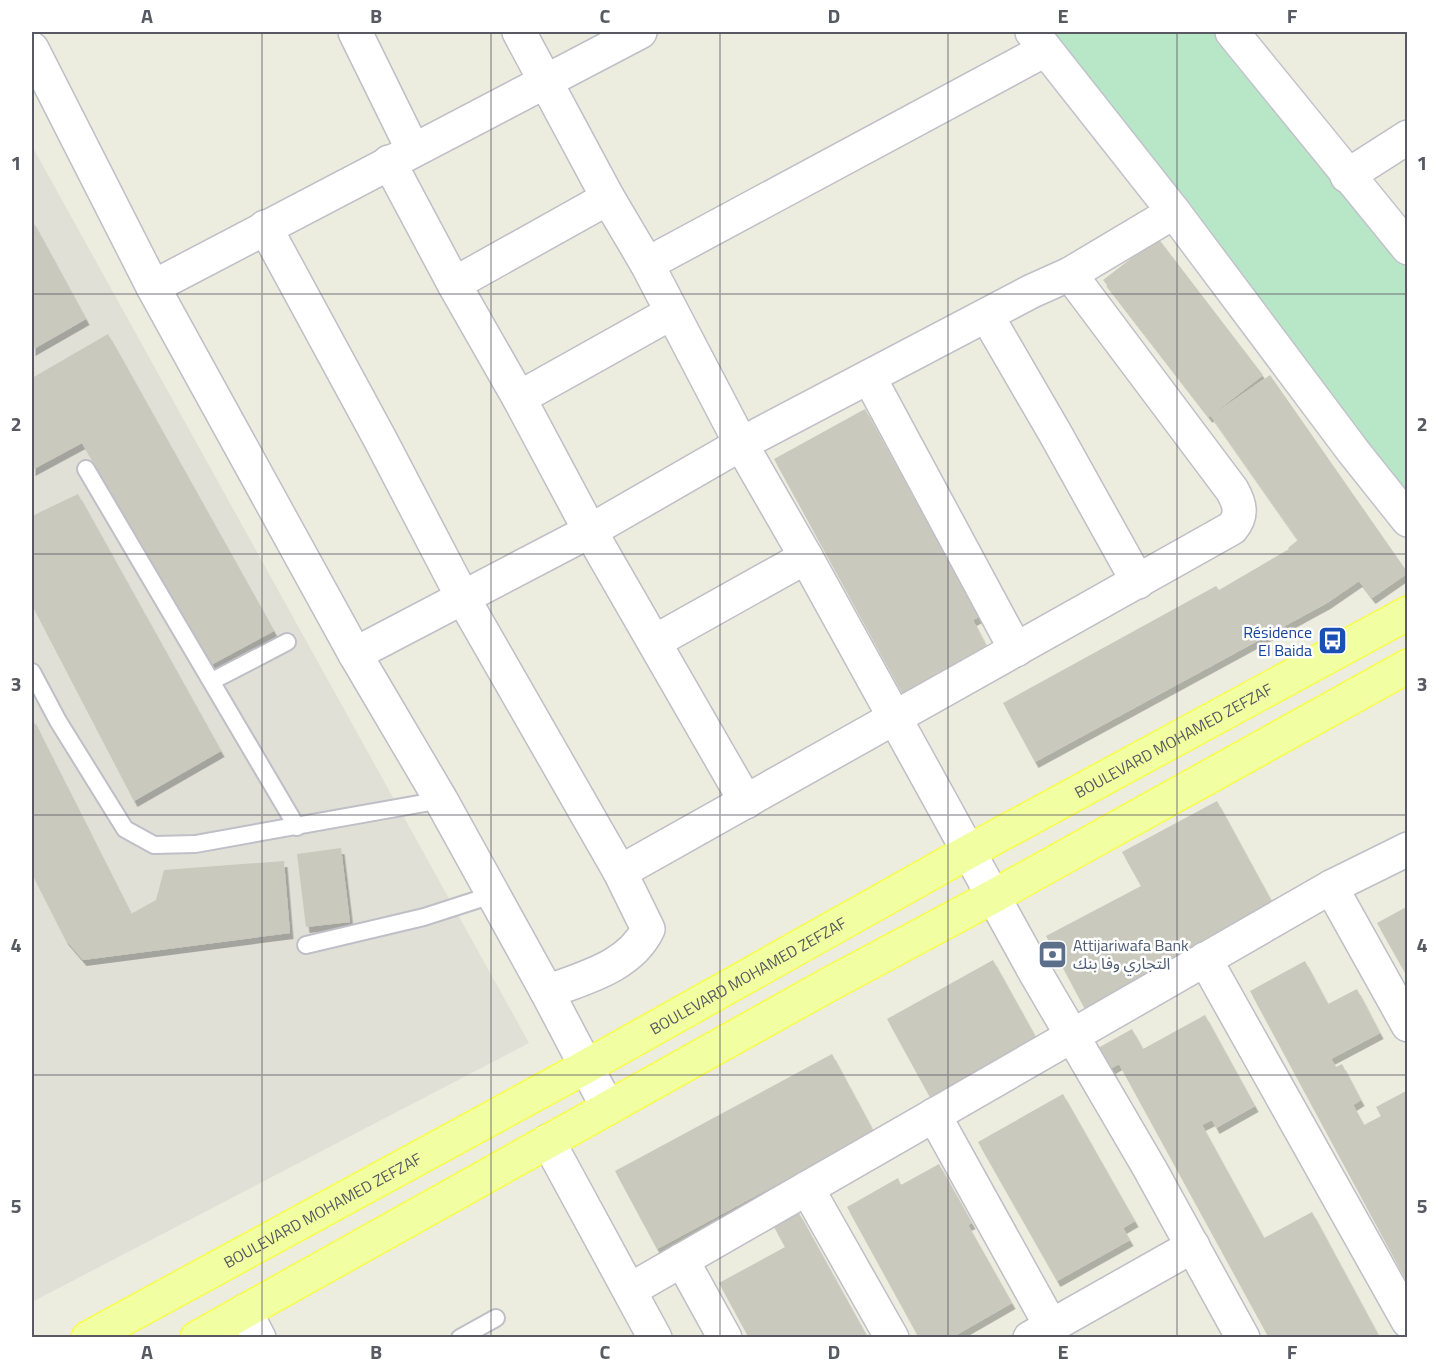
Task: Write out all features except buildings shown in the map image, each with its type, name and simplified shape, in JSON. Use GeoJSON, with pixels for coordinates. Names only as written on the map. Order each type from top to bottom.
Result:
{"type":"FeatureCollection","features":[{"type":"Feature","properties":{"kind":"main road","name":"BOULEVARD MOHAMED ZEFZAF"},"geometry":{"type":"LineString","coordinates":[[88,1338],[587,1066],[968,852],[1407,613]]}},
{"type":"Feature","properties":{"kind":"main road"},"geometry":{"type":"LineString","coordinates":[[197,1338],[252,1324],[548,1141],[1407,666]]}},
{"type":"Feature","properties":{"kind":"street"},"geometry":{"type":"LineString","coordinates":[[355,32],[401,156],[454,284],[519,398],[590,531],[746,802]]}},
{"type":"Feature","properties":{"kind":"street"},"geometry":{"type":"LineString","coordinates":[[519,32],[608,198],[647,264],[741,444],[896,718],[968,852],[1243,1338]]}},
{"type":"Feature","properties":{"kind":"street"},"geometry":{"type":"LineString","coordinates":[[153,287],[640,32]]}},
{"type":"Feature","properties":{"kind":"street"},"geometry":{"type":"LineString","coordinates":[[1232,32],[1407,248]]}},
{"type":"Feature","properties":{"kind":"street"},"geometry":{"type":"LineString","coordinates":[[647,264],[1038,41],[1174,212],[1407,520]]}},
{"type":"Feature","properties":{"kind":"street"},"geometry":{"type":"LineString","coordinates":[[32,49],[153,287],[355,654],[441,800],[608,1108]]}},
{"type":"Feature","properties":{"kind":"street"},"geometry":{"type":"LineString","coordinates":[[1347,176],[1407,137]]}},
{"type":"Feature","properties":{"kind":"street"},"geometry":{"type":"LineString","coordinates":[[454,284],[608,198]]}},
{"type":"Feature","properties":{"kind":"street"},"geometry":{"type":"LineString","coordinates":[[355,654],[590,531],[741,444],[1032,291],[1070,274],[1174,212]]}},
{"type":"Feature","properties":{"kind":"street"},"geometry":{"type":"LineString","coordinates":[[265,227],[381,439],[463,597],[620,873],[648,929],[641,944],[613,966],[547,992]]}},
{"type":"Feature","properties":{"kind":"street"},"geometry":{"type":"LineString","coordinates":[[620,873],[1138,582],[1232,528],[1238,521],[1239,505],[1232,490],[1070,274]]}},
{"type":"Feature","properties":{"kind":"street"},"geometry":{"type":"LineString","coordinates":[[519,398],[671,313]]}},
{"type":"Feature","properties":{"kind":"street"},"geometry":{"type":"LineString","coordinates":[[987,316],[1138,582]]}},
{"type":"Feature","properties":{"kind":"street"},"geometry":{"type":"LineString","coordinates":[[869,377],[1016,650]]}},
{"type":"Feature","properties":{"kind":"street"},"geometry":{"type":"LineString","coordinates":[[654,642],[806,557]]}},
{"type":"Feature","properties":{"kind":"street"},"geometry":{"type":"LineString","coordinates":[[630,1290],[1331,887],[1407,849]]}},
{"type":"Feature","properties":{"kind":"street"},"geometry":{"type":"LineString","coordinates":[[1331,887],[1407,1025]]}},
{"type":"Feature","properties":{"kind":"street"},"geometry":{"type":"LineString","coordinates":[[1205,960],[1407,1321]]}},
{"type":"Feature","properties":{"kind":"street"},"geometry":{"type":"LineString","coordinates":[[934,1116],[1040,1332],[1193,1246]]}},
{"type":"Feature","properties":{"kind":"street"},"geometry":{"type":"LineString","coordinates":[[548,1141],[655,1338]]}},
{"type":"Feature","properties":{"kind":"street"},"geometry":{"type":"LineString","coordinates":[[807,1188],[892,1338]]}},
{"type":"Feature","properties":{"kind":"street"},"geometry":{"type":"LineString","coordinates":[[682,1260],[725,1338]]}},
{"type":"Feature","properties":{"kind":"lane"},"geometry":{"type":"LineString","coordinates":[[86,469],[297,827]]}},
{"type":"Feature","properties":{"kind":"lane"},"geometry":{"type":"LineString","coordinates":[[212,681],[287,642]]}},
{"type":"Feature","properties":{"kind":"lane"},"geometry":{"type":"LineString","coordinates":[[32,672],[58,721],[125,829],[154,845],[195,844],[441,800]]}},
{"type":"Feature","properties":{"kind":"lane"},"geometry":{"type":"LineString","coordinates":[[306,945],[424,917],[492,895]]}},
{"type":"Feature","properties":{"kind":"lane"},"geometry":{"type":"LineString","coordinates":[[460,1338],[496,1318]]}},
{"type":"Feature","properties":{"kind":"shaded area"},"geometry":{"type":"Polygon","coordinates":[[[32,146],[529,1043],[32,1302],[32,146]]]}},
{"type":"Feature","properties":{"kind":"green space"},"geometry":{"type":"Polygon","coordinates":[[[1022,32],[1218,32],[1407,267],[1407,526],[1022,32]]]}},
{"type":"Feature","properties":{"kind":"place","name":"Résidence El Baida"},"geometry":{"type":"Point","coordinates":[1333,641]}},
{"type":"Feature","properties":{"kind":"place","name":"Attijariwafa Bank التجاري وفا بنك"},"geometry":{"type":"Point","coordinates":[1052,954]}}]}
